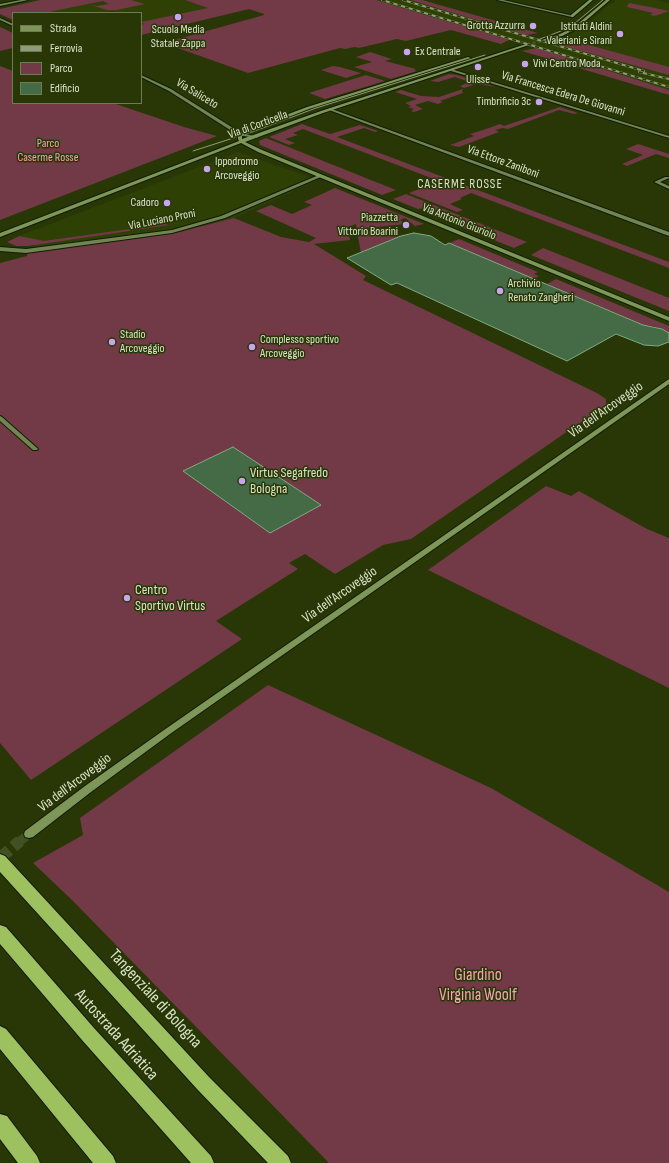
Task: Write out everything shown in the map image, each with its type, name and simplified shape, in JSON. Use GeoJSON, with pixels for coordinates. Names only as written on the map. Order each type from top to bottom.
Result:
{"type":"FeatureCollection","features":[{"type":"Feature","properties":{"kind":"highway","name":"Tangenziale di Bologna"},"geometry":{"type":"LineString","coordinates":[[0,861],[203,1083],[281,1163]]}},
{"type":"Feature","properties":{"kind":"highway","name":"Autostrada Adriatica"},"geometry":{"type":"LineString","coordinates":[[0,932],[88,1034],[204,1163]]}},
{"type":"Feature","properties":{"kind":"highway"},"geometry":{"type":"LineString","coordinates":[[0,1035],[34,1078],[106,1163]]}},
{"type":"Feature","properties":{"kind":"highway"},"geometry":{"type":"LineString","coordinates":[[0,1123],[30,1163]]}},
{"type":"Feature","properties":{"kind":"main road"},"geometry":{"type":"LineString","coordinates":[[572,16],[591,0]]}},
{"type":"Feature","properties":{"kind":"main road"},"geometry":{"type":"LineString","coordinates":[[544,40],[561,35],[575,28],[608,0]]}},
{"type":"Feature","properties":{"kind":"main road","name":"Via di Corticella"},"geometry":{"type":"LineString","coordinates":[[0,235],[242,142],[330,110],[527,45]]}},
{"type":"Feature","properties":{"kind":"main road","name":"Via di Corticella"},"geometry":{"type":"LineString","coordinates":[[240,134],[312,106],[469,58]]}},
{"type":"Feature","properties":{"kind":"main road"},"geometry":{"type":"LineString","coordinates":[[434,69],[452,70]]}},
{"type":"Feature","properties":{"kind":"main road"},"geometry":{"type":"LineString","coordinates":[[240,134],[240,139],[242,142]]}},
{"type":"Feature","properties":{"kind":"main road","name":"Via Antonio Giuriolo"},"geometry":{"type":"LineString","coordinates":[[242,142],[669,319]]}},
{"type":"Feature","properties":{"kind":"main road","name":"Via dell'Arcoveggio"},"geometry":{"type":"LineString","coordinates":[[29,834],[161,736],[669,381]]}},
{"type":"Feature","properties":{"kind":"street"},"geometry":{"type":"LineString","coordinates":[[0,5],[26,0]]}},
{"type":"Feature","properties":{"kind":"street"},"geometry":{"type":"LineString","coordinates":[[499,0],[572,16]]}},
{"type":"Feature","properties":{"kind":"street"},"geometry":{"type":"LineString","coordinates":[[0,19],[12,25]]}},
{"type":"Feature","properties":{"kind":"street","name":"Via Francesca Edera De Giovanni"},"geometry":{"type":"LineString","coordinates":[[452,70],[669,137]]}},
{"type":"Feature","properties":{"kind":"street","name":"Via Saliceto"},"geometry":{"type":"LineString","coordinates":[[142,76],[170,90],[240,134],[256,138]]}},
{"type":"Feature","properties":{"kind":"street","name":"Via Ettore Zaniboni"},"geometry":{"type":"LineString","coordinates":[[330,110],[669,234]]}},
{"type":"Feature","properties":{"kind":"street","name":"Via Luciano Proni"},"geometry":{"type":"LineString","coordinates":[[1,249],[26,251],[172,231],[223,217],[321,176]]}},
{"type":"Feature","properties":{"kind":"street"},"geometry":{"type":"LineString","coordinates":[[668,178],[656,182],[669,188]]}},
{"type":"Feature","properties":{"kind":"street"},"geometry":{"type":"LineString","coordinates":[[0,418],[35,449]]}},
{"type":"Feature","properties":{"kind":"shaded area","name":"Scuola Media Statale Zappa"},"geometry":{"type":"Polygon","coordinates":[[[40,0],[220,0],[249,9],[142,35],[142,12],[12,12],[12,20],[0,14],[0,9],[40,0]]]}},
{"type":"Feature","properties":{"kind":"shaded area"},"geometry":{"type":"Polygon","coordinates":[[[363,0],[422,0],[538,33],[527,35],[553,43],[575,38],[569,35],[584,27],[610,4],[614,3],[615,0],[656,0],[669,3],[669,95],[522,51],[535,48],[509,40],[501,44],[493,42],[451,30],[363,0]]]}},
{"type":"Feature","properties":{"kind":"shaded area"},"geometry":{"type":"Polygon","coordinates":[[[238,152],[318,180],[234,218],[179,232],[27,253],[35,245],[19,236],[238,152]]]}},
{"type":"Feature","properties":{"kind":"green space"},"geometry":{"type":"Polygon","coordinates":[[[40,0],[131,0],[145,4],[117,10],[107,10],[90,5],[97,6],[109,4],[103,1],[49,12],[12,12],[12,20],[0,14],[0,9],[40,0]]]}},
{"type":"Feature","properties":{"kind":"green space"},"geometry":{"type":"Polygon","coordinates":[[[185,0],[376,0],[509,40],[501,44],[451,30],[406,41],[397,39],[359,48],[340,48],[248,73],[172,46],[167,42],[264,14],[249,9],[142,35],[142,25],[144,24],[142,22],[208,8],[185,0]]]}},
{"type":"Feature","properties":{"kind":"green space"},"geometry":{"type":"Polygon","coordinates":[[[411,0],[422,0],[538,33],[526,35],[411,0]]]}},
{"type":"Feature","properties":{"kind":"green space"},"geometry":{"type":"Polygon","coordinates":[[[629,3],[669,11],[655,16],[650,15],[653,13],[627,7],[629,3]]]}},
{"type":"Feature","properties":{"kind":"green space"},"geometry":{"type":"Polygon","coordinates":[[[0,27],[12,33],[12,48],[0,51],[0,27]]]}},
{"type":"Feature","properties":{"kind":"green space"},"geometry":{"type":"Polygon","coordinates":[[[567,39],[669,67],[669,75],[553,43],[567,39]]]}},
{"type":"Feature","properties":{"kind":"green space"},"geometry":{"type":"Polygon","coordinates":[[[537,48],[669,90],[669,95],[522,51],[537,48]]]}},
{"type":"Feature","properties":{"kind":"green space"},"geometry":{"type":"Polygon","coordinates":[[[370,52],[392,59],[385,61],[416,69],[414,70],[417,71],[391,79],[354,67],[372,62],[356,57],[370,52]]]}},
{"type":"Feature","properties":{"kind":"green space","name":"Parco Caserme Rosse"},"geometry":{"type":"Polygon","coordinates":[[[0,66],[12,71],[12,104],[116,104],[184,127],[217,136],[0,220],[0,66]]]}},
{"type":"Feature","properties":{"kind":"green space"},"geometry":{"type":"Polygon","coordinates":[[[333,66],[361,73],[346,78],[321,70],[333,66]]]}},
{"type":"Feature","properties":{"kind":"green space"},"geometry":{"type":"Polygon","coordinates":[[[449,74],[497,87],[477,84],[464,88],[460,86],[469,82],[455,77],[438,82],[430,81],[449,74]]]}},
{"type":"Feature","properties":{"kind":"green space"},"geometry":{"type":"Polygon","coordinates":[[[366,75],[385,81],[325,99],[309,93],[366,75]]]}},
{"type":"Feature","properties":{"kind":"green space"},"geometry":{"type":"Polygon","coordinates":[[[463,89],[463,93],[440,101],[443,102],[438,104],[428,101],[415,105],[423,109],[414,112],[411,111],[414,109],[408,107],[411,106],[405,103],[417,99],[395,92],[401,90],[421,96],[439,97],[463,89]]]}},
{"type":"Feature","properties":{"kind":"green space"},"geometry":{"type":"Polygon","coordinates":[[[560,107],[578,113],[574,114],[559,110],[508,129],[503,128],[495,130],[499,132],[459,147],[450,145],[474,136],[470,134],[500,124],[504,126],[560,107]]]}},
{"type":"Feature","properties":{"kind":"green space"},"geometry":{"type":"Polygon","coordinates":[[[302,124],[330,134],[360,125],[378,131],[375,132],[364,128],[337,137],[669,262],[669,268],[471,193],[450,204],[463,210],[457,212],[409,193],[439,181],[303,129],[293,133],[298,135],[285,139],[295,143],[289,145],[269,137],[302,124]]]}},
{"type":"Feature","properties":{"kind":"green space"},"geometry":{"type":"Polygon","coordinates":[[[266,138],[396,190],[382,195],[260,145],[259,141],[266,138]]]}},
{"type":"Feature","properties":{"kind":"green space"},"geometry":{"type":"Polygon","coordinates":[[[638,144],[669,154],[669,158],[656,154],[627,166],[622,164],[643,155],[626,149],[638,144]]]}},
{"type":"Feature","properties":{"kind":"green space"},"geometry":{"type":"Polygon","coordinates":[[[335,188],[424,224],[415,226],[405,218],[400,220],[406,224],[357,229],[356,224],[348,227],[350,240],[314,244],[366,276],[363,280],[597,393],[606,399],[606,405],[411,539],[383,545],[335,574],[305,554],[289,563],[298,569],[216,621],[242,639],[31,780],[0,743],[0,263],[27,256],[27,253],[179,232],[234,218],[281,237],[309,242],[316,238],[256,211],[271,205],[292,214],[312,205],[304,202],[335,188]]]}},
{"type":"Feature","properties":{"kind":"green space"},"geometry":{"type":"Polygon","coordinates":[[[406,194],[527,242],[514,248],[426,213],[431,210],[425,208],[418,209],[393,199],[406,194]]]}},
{"type":"Feature","properties":{"kind":"green space"},"geometry":{"type":"Polygon","coordinates":[[[165,224],[169,225],[28,246],[16,246],[7,242],[19,236],[44,241],[165,224]]]}},
{"type":"Feature","properties":{"kind":"green space"},"geometry":{"type":"Polygon","coordinates":[[[386,230],[401,236],[361,253],[357,232],[386,230]]]}},
{"type":"Feature","properties":{"kind":"green space"},"geometry":{"type":"Polygon","coordinates":[[[459,239],[538,272],[534,274],[539,276],[534,279],[449,243],[459,239]]]}},
{"type":"Feature","properties":{"kind":"green space"},"geometry":{"type":"Polygon","coordinates":[[[543,248],[669,298],[669,311],[531,255],[543,248]]]}},
{"type":"Feature","properties":{"kind":"green space"},"geometry":{"type":"Polygon","coordinates":[[[556,279],[669,326],[669,335],[662,329],[653,326],[639,325],[637,322],[547,284],[556,279]]]}},
{"type":"Feature","properties":{"kind":"green space"},"geometry":{"type":"Polygon","coordinates":[[[546,486],[571,496],[579,491],[647,529],[669,538],[669,688],[428,570],[546,486]]]}},
{"type":"Feature","properties":{"kind":"green space","name":"Giardino Virginia Woolf"},"geometry":{"type":"Polygon","coordinates":[[[268,685],[491,788],[669,892],[669,1163],[329,1163],[73,901],[33,863],[83,835],[80,818],[268,685]]]}},
{"type":"Feature","properties":{"kind":"building"},"geometry":{"type":"Polygon","coordinates":[[[414,233],[431,236],[445,245],[449,243],[643,325],[662,329],[669,333],[669,342],[658,346],[644,345],[616,334],[567,361],[397,283],[391,285],[347,258],[401,236],[414,233]]]}},
{"type":"Feature","properties":{"kind":"building","name":"Virtus Segafredo Bologna"},"geometry":{"type":"Polygon","coordinates":[[[233,447],[321,505],[270,533],[183,471],[233,447]]]}},
{"type":"Feature","properties":{"kind":"tunnel"},"geometry":{"type":"LineString","coordinates":[[527,45],[544,40]]}},
{"type":"Feature","properties":{"kind":"tunnel"},"geometry":{"type":"LineString","coordinates":[[19,842],[29,834]]}},
{"type":"Feature","properties":{"kind":"tunnel"},"geometry":{"type":"LineString","coordinates":[[0,858],[20,841]]}},
{"type":"Feature","properties":{"kind":"tram line"},"geometry":{"type":"LineString","coordinates":[[540,39],[569,28],[603,0]]}},
{"type":"Feature","properties":{"kind":"tram line"},"geometry":{"type":"LineString","coordinates":[[193,151],[252,132],[316,108],[485,55]]}},
{"type":"Feature","properties":{"kind":"railway"},"geometry":{"type":"LineString","coordinates":[[382,0],[669,87]]}},
{"type":"Feature","properties":{"kind":"railway"},"geometry":{"type":"LineString","coordinates":[[403,0],[644,71]]}},
{"type":"Feature","properties":{"kind":"railway"},"geometry":{"type":"LineString","coordinates":[[639,72],[669,79]]}},
{"type":"Feature","properties":{"kind":"place","name":"Scuola Media Statale Zappa"},"geometry":{"type":"Point","coordinates":[178,17]}},
{"type":"Feature","properties":{"kind":"place","name":"Grotta Azzurra"},"geometry":{"type":"Point","coordinates":[533,26]}},
{"type":"Feature","properties":{"kind":"place","name":"Istituti Aldini Valeriani e Sirani"},"geometry":{"type":"Point","coordinates":[620,34]}},
{"type":"Feature","properties":{"kind":"place","name":"Ex Centrale"},"geometry":{"type":"Point","coordinates":[407,52]}},
{"type":"Feature","properties":{"kind":"place","name":"Vivi Centro Moda"},"geometry":{"type":"Point","coordinates":[525,64]}},
{"type":"Feature","properties":{"kind":"place","name":"Ulisse"},"geometry":{"type":"Point","coordinates":[478,67]}},
{"type":"Feature","properties":{"kind":"place","name":"Timbrificio 3c"},"geometry":{"type":"Point","coordinates":[539,102]}},
{"type":"Feature","properties":{"kind":"place","name":"Ippodromo Arcoveggio"},"geometry":{"type":"Point","coordinates":[207,169]}},
{"type":"Feature","properties":{"kind":"place","name":"Cadoro"},"geometry":{"type":"Point","coordinates":[167,203]}},
{"type":"Feature","properties":{"kind":"place","name":"Piazzetta Vittorio Boarini"},"geometry":{"type":"Point","coordinates":[406,225]}},
{"type":"Feature","properties":{"kind":"place","name":"Archivio Renato Zangheri"},"geometry":{"type":"Point","coordinates":[500,291]}},
{"type":"Feature","properties":{"kind":"place","name":"Stadio Arcoveggio"},"geometry":{"type":"Point","coordinates":[112,342]}},
{"type":"Feature","properties":{"kind":"place","name":"Complesso sportivo Arcoveggio"},"geometry":{"type":"Point","coordinates":[252,347]}},
{"type":"Feature","properties":{"kind":"place","name":"Virtus Segafredo Bologna"},"geometry":{"type":"Point","coordinates":[242,481]}},
{"type":"Feature","properties":{"kind":"place","name":"Centro Sportivo Virtus"},"geometry":{"type":"Point","coordinates":[127,598]}},
{"type":"Feature","properties":{"kind":"district","name":"CASERME ROSSE"},"geometry":{"type":"Point","coordinates":[460,185]}}]}
